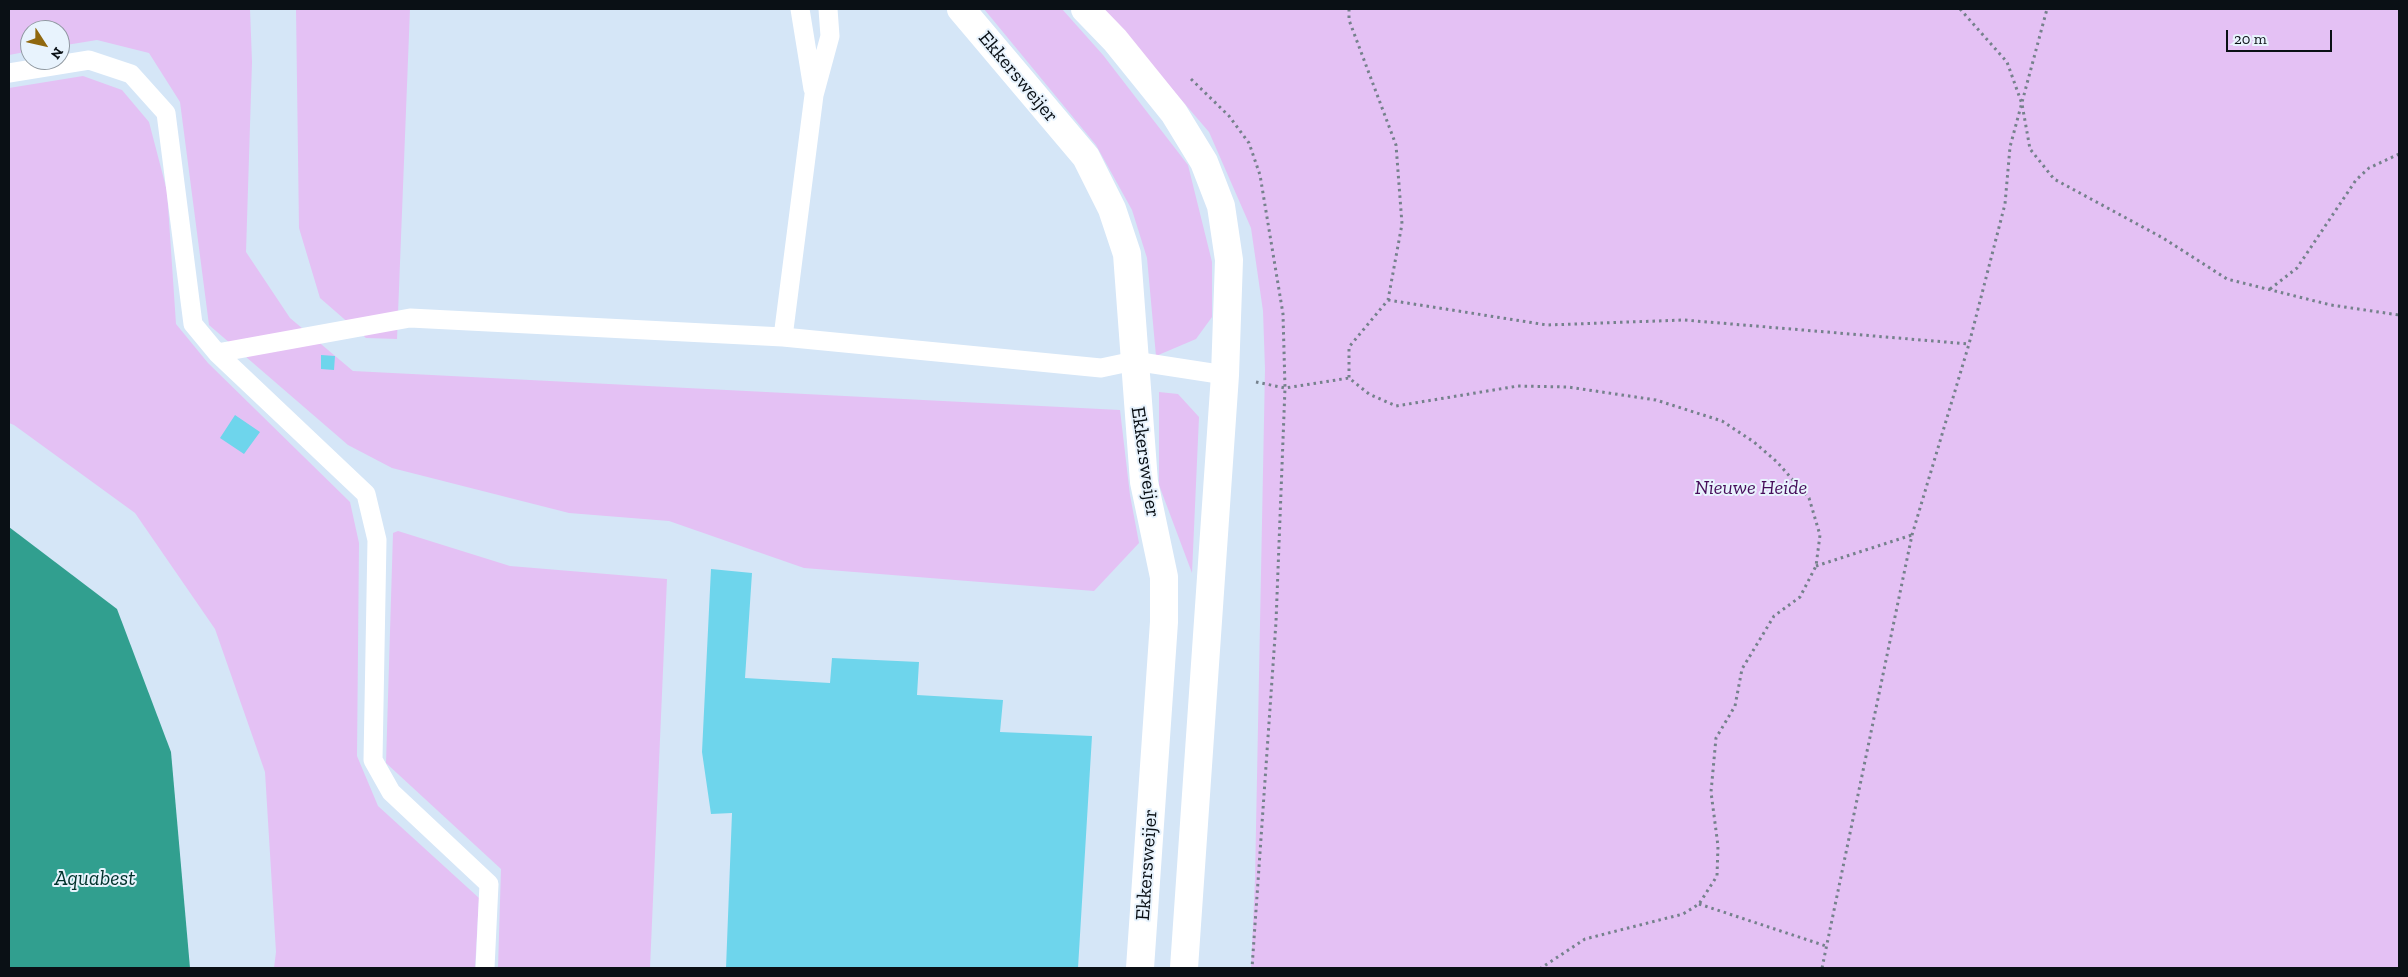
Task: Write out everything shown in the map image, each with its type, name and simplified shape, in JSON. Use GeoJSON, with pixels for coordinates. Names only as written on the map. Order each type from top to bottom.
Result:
{"type":"FeatureCollection","features":[{"type":"Feature","properties":{"kind":"street","name":"Ekkersweijer"},"geometry":{"type":"LineString","coordinates":[[961,9],[1086,157],[1112,209],[1127,254],[1144,482],[1164,586],[1164,622],[1140,968]]}},
{"type":"Feature","properties":{"kind":"street"},"geometry":{"type":"LineString","coordinates":[[1085,9],[1115,40],[1174,113],[1204,162],[1221,206],[1229,260],[1225,375],[1184,968]]}},
{"type":"Feature","properties":{"kind":"lane"},"geometry":{"type":"LineString","coordinates":[[800,9],[814,95]]}},
{"type":"Feature","properties":{"kind":"lane"},"geometry":{"type":"LineString","coordinates":[[783,337],[814,95],[830,36],[828,9]]}},
{"type":"Feature","properties":{"kind":"lane"},"geometry":{"type":"LineString","coordinates":[[9,72],[90,60],[131,74],[166,113],[193,324],[217,353],[366,494],[377,540],[373,760],[391,792],[489,884],[485,968]]}},
{"type":"Feature","properties":{"kind":"lane"},"geometry":{"type":"LineString","coordinates":[[217,353],[410,318],[783,337],[1101,368],[1134,360],[1225,375]]}},
{"type":"Feature","properties":{"kind":"path"},"geometry":{"type":"LineString","coordinates":[[1349,9],[1349,20],[1396,145],[1402,224],[1388,300],[1349,347],[1349,378]]}},
{"type":"Feature","properties":{"kind":"path"},"geometry":{"type":"LineString","coordinates":[[1960,9],[2008,62],[2022,104],[2030,149],[2054,179],[2163,238],[2227,279],[2331,305],[2399,315]]}},
{"type":"Feature","properties":{"kind":"path"},"geometry":{"type":"LineString","coordinates":[[1822,968],[1912,535],[1969,344],[2005,204],[2010,147],[2047,9]]}},
{"type":"Feature","properties":{"kind":"path"},"geometry":{"type":"LineString","coordinates":[[2270,289],[2297,268],[2356,180],[2369,168],[2399,154]]}},
{"type":"Feature","properties":{"kind":"path"},"geometry":{"type":"LineString","coordinates":[[1388,300],[1547,325],[1684,320],[1969,344]]}},
{"type":"Feature","properties":{"kind":"path"},"geometry":{"type":"LineString","coordinates":[[1252,968],[1276,622],[1285,388],[1349,378],[1369,394],[1396,406],[1518,386],[1568,387],[1656,400],[1722,421],[1754,442],[1772,457],[1808,498],[1820,535],[1816,566],[1800,597],[1774,616],[1742,669],[1735,706],[1716,738],[1711,792],[1718,846],[1717,876],[1699,904],[1683,914],[1585,939],[1541,968]]}},
{"type":"Feature","properties":{"kind":"path"},"geometry":{"type":"LineString","coordinates":[[1816,566],[1912,535]]}},
{"type":"Feature","properties":{"kind":"path"},"geometry":{"type":"LineString","coordinates":[[1699,904],[1826,946]]}},
{"type":"Feature","properties":{"kind":"green space"},"geometry":{"type":"Polygon","coordinates":[[[9,9],[250,9],[252,62],[246,252],[290,318],[353,371],[1120,410],[1130,495],[1139,543],[1094,591],[804,568],[669,521],[569,513],[392,468],[348,445],[209,325],[180,102],[149,53],[97,40],[70,44],[70,20],[20,20],[20,53],[9,55],[9,9]]]}},
{"type":"Feature","properties":{"kind":"green space"},"geometry":{"type":"Polygon","coordinates":[[[296,9],[410,9],[397,339],[366,338],[320,298],[299,228],[296,9]]]}},
{"type":"Feature","properties":{"kind":"green space"},"geometry":{"type":"Polygon","coordinates":[[[984,9],[1062,9],[1103,55],[1188,165],[1212,262],[1212,317],[1196,339],[1156,356],[1147,258],[1132,210],[1096,145],[984,9]]]}},
{"type":"Feature","properties":{"kind":"green space","name":"Nieuwe Heide"},"geometry":{"type":"Polygon","coordinates":[[[1103,9],[2399,9],[2399,968],[1251,968],[1255,879],[1265,369],[1263,311],[1251,228],[1209,132],[1103,9]]]}},
{"type":"Feature","properties":{"kind":"green space"},"geometry":{"type":"Polygon","coordinates":[[[83,76],[122,90],[149,122],[167,191],[176,324],[208,363],[350,502],[359,543],[357,756],[378,806],[479,898],[475,968],[274,968],[276,952],[265,772],[215,629],[135,513],[9,423],[9,88],[83,76]]]}},
{"type":"Feature","properties":{"kind":"green space"},"geometry":{"type":"Polygon","coordinates":[[[1159,392],[1178,394],[1199,417],[1192,573],[1159,485],[1159,392]]]}},
{"type":"Feature","properties":{"kind":"green space"},"geometry":{"type":"Polygon","coordinates":[[[398,531],[510,566],[667,579],[650,968],[498,968],[501,869],[386,763],[393,533],[398,531]]]}},
{"type":"Feature","properties":{"kind":"water","name":"Aquabest"},"geometry":{"type":"Polygon","coordinates":[[[9,527],[117,609],[171,752],[190,968],[9,968],[9,527]]]}},
{"type":"Feature","properties":{"kind":"building"},"geometry":{"type":"Polygon","coordinates":[[[321,355],[335,356],[334,370],[321,369],[321,355]]]}},
{"type":"Feature","properties":{"kind":"building"},"geometry":{"type":"Polygon","coordinates":[[[235,415],[260,432],[244,454],[220,438],[235,415]]]}},
{"type":"Feature","properties":{"kind":"building"},"geometry":{"type":"Polygon","coordinates":[[[711,569],[752,573],[745,678],[830,683],[832,658],[919,662],[917,695],[1003,700],[1000,732],[1092,736],[1078,968],[726,968],[732,813],[711,814],[702,752],[711,569]]]}}]}
